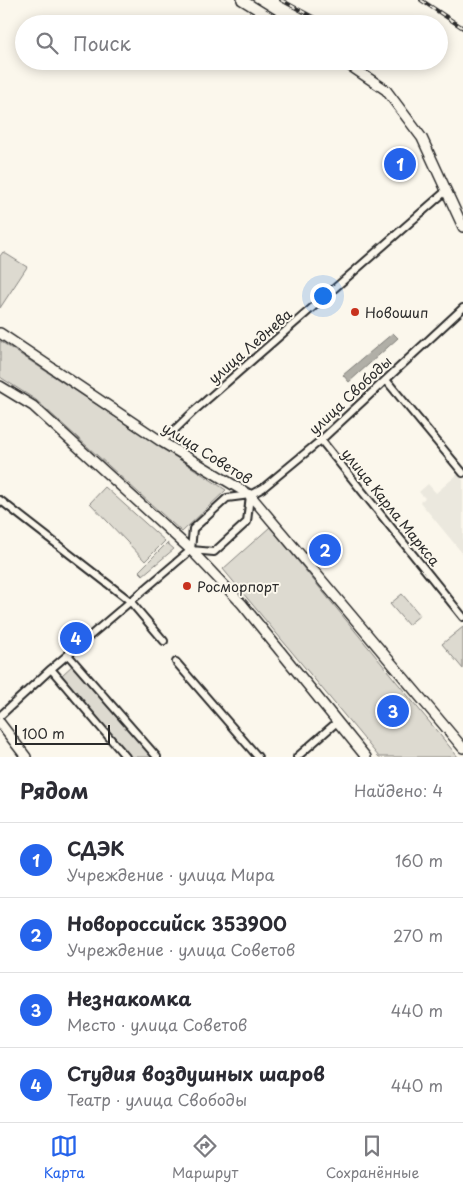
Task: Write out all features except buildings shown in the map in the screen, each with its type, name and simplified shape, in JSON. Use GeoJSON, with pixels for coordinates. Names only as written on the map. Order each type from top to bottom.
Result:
{"type":"FeatureCollection","features":[{"type":"Feature","properties":{"kind":"street"},"geometry":{"type":"LineString","coordinates":[[242,0],[266,15]]}},
{"type":"Feature","properties":{"kind":"street"},"geometry":{"type":"LineString","coordinates":[[356,70],[386,90],[422,138],[463,227]]}},
{"type":"Feature","properties":{"kind":"street","name":"улица Леднева"},"geometry":{"type":"LineString","coordinates":[[162,442],[194,411],[446,191]]}},
{"type":"Feature","properties":{"kind":"street","name":"улица Свободы"},"geometry":{"type":"LineString","coordinates":[[191,550],[193,529],[227,498],[250,496],[262,488],[321,440],[463,308]]}},
{"type":"Feature","properties":{"kind":"street","name":"улица Советов"},"geometry":{"type":"LineString","coordinates":[[0,333],[162,442],[250,496],[463,748]]}},
{"type":"Feature","properties":{"kind":"street"},"geometry":{"type":"LineString","coordinates":[[386,380],[463,472]]}},
{"type":"Feature","properties":{"kind":"street"},"geometry":{"type":"LineString","coordinates":[[0,386],[33,406],[191,550],[242,604],[366,757]]}},
{"type":"Feature","properties":{"kind":"street","name":"улица Карла Маркса"},"geometry":{"type":"LineString","coordinates":[[321,440],[461,615]]}},
{"type":"Feature","properties":{"kind":"street"},"geometry":{"type":"LineString","coordinates":[[0,716],[51,669],[191,550],[214,552],[247,522],[250,496]]}},
{"type":"Feature","properties":{"kind":"street"},"geometry":{"type":"LineString","coordinates":[[0,500],[130,602],[164,641]]}},
{"type":"Feature","properties":{"kind":"street"},"geometry":{"type":"LineString","coordinates":[[68,655],[157,757]]}},
{"type":"Feature","properties":{"kind":"street"},"geometry":{"type":"LineString","coordinates":[[176,662],[258,757]]}},
{"type":"Feature","properties":{"kind":"street"},"geometry":{"type":"LineString","coordinates":[[51,669],[126,757]]}},
{"type":"Feature","properties":{"kind":"street"},"geometry":{"type":"LineString","coordinates":[[297,757],[337,722]]}},
{"type":"Feature","properties":{"kind":"street"},"geometry":{"type":"LineString","coordinates":[[0,723],[26,757]]}},
{"type":"Feature","properties":{"kind":"shaded area"},"geometry":{"type":"Polygon","coordinates":[[[3,252],[27,267],[0,308],[0,256],[3,252]]]}},
{"type":"Feature","properties":{"kind":"shaded area"},"geometry":{"type":"Polygon","coordinates":[[[393,333],[398,338],[349,382],[343,375],[393,333]]]}},
{"type":"Feature","properties":{"kind":"shaded area"},"geometry":{"type":"Polygon","coordinates":[[[0,341],[226,490],[182,532],[36,400],[0,377],[0,341]]]}},
{"type":"Feature","properties":{"kind":"shaded area"},"geometry":{"type":"Polygon","coordinates":[[[458,474],[463,480],[463,554],[420,502],[425,498],[419,492],[428,484],[436,493],[458,474]]]}},
{"type":"Feature","properties":{"kind":"shaded area"},"geometry":{"type":"Polygon","coordinates":[[[105,487],[165,541],[145,561],[90,503],[105,487]]]}},
{"type":"Feature","properties":{"kind":"shaded area"},"geometry":{"type":"Polygon","coordinates":[[[270,527],[458,757],[379,757],[223,569],[270,527]]]}},
{"type":"Feature","properties":{"kind":"shaded area"},"geometry":{"type":"Polygon","coordinates":[[[167,543],[174,549],[143,575],[139,571],[167,543]]]}},
{"type":"Feature","properties":{"kind":"shaded area"},"geometry":{"type":"Polygon","coordinates":[[[402,594],[420,615],[408,625],[390,604],[402,594]]]}},
{"type":"Feature","properties":{"kind":"shaded area"},"geometry":{"type":"Polygon","coordinates":[[[463,627],[463,669],[442,644],[463,627]]]}},
{"type":"Feature","properties":{"kind":"shaded area"},"geometry":{"type":"Polygon","coordinates":[[[74,664],[153,757],[130,757],[62,675],[74,664]]]}},
{"type":"Feature","properties":{"kind":"railway"},"geometry":{"type":"LineString","coordinates":[[281,0],[309,15]]}},
{"type":"Feature","properties":{"kind":"railway"},"geometry":{"type":"LineString","coordinates":[[421,0],[444,15]]}},
{"type":"Feature","properties":{"kind":"railway"},"geometry":{"type":"LineString","coordinates":[[448,18],[463,28]]}},
{"type":"Feature","properties":{"kind":"place","name":"СДЭК"},"geometry":{"type":"Point","coordinates":[400,164]}},
{"type":"Feature","properties":{"kind":"place","name":"Новошип"},"geometry":{"type":"Point","coordinates":[355,312]}},
{"type":"Feature","properties":{"kind":"place","name":"Новороссийск 353900"},"geometry":{"type":"Point","coordinates":[325,550]}},
{"type":"Feature","properties":{"kind":"place","name":"Росморпорт"},"geometry":{"type":"Point","coordinates":[187,586]}},
{"type":"Feature","properties":{"kind":"place","name":"Студия воздушных шаров"},"geometry":{"type":"Point","coordinates":[76,638]}},
{"type":"Feature","properties":{"kind":"place","name":"Незнакомка"},"geometry":{"type":"Point","coordinates":[393,711]}}]}
